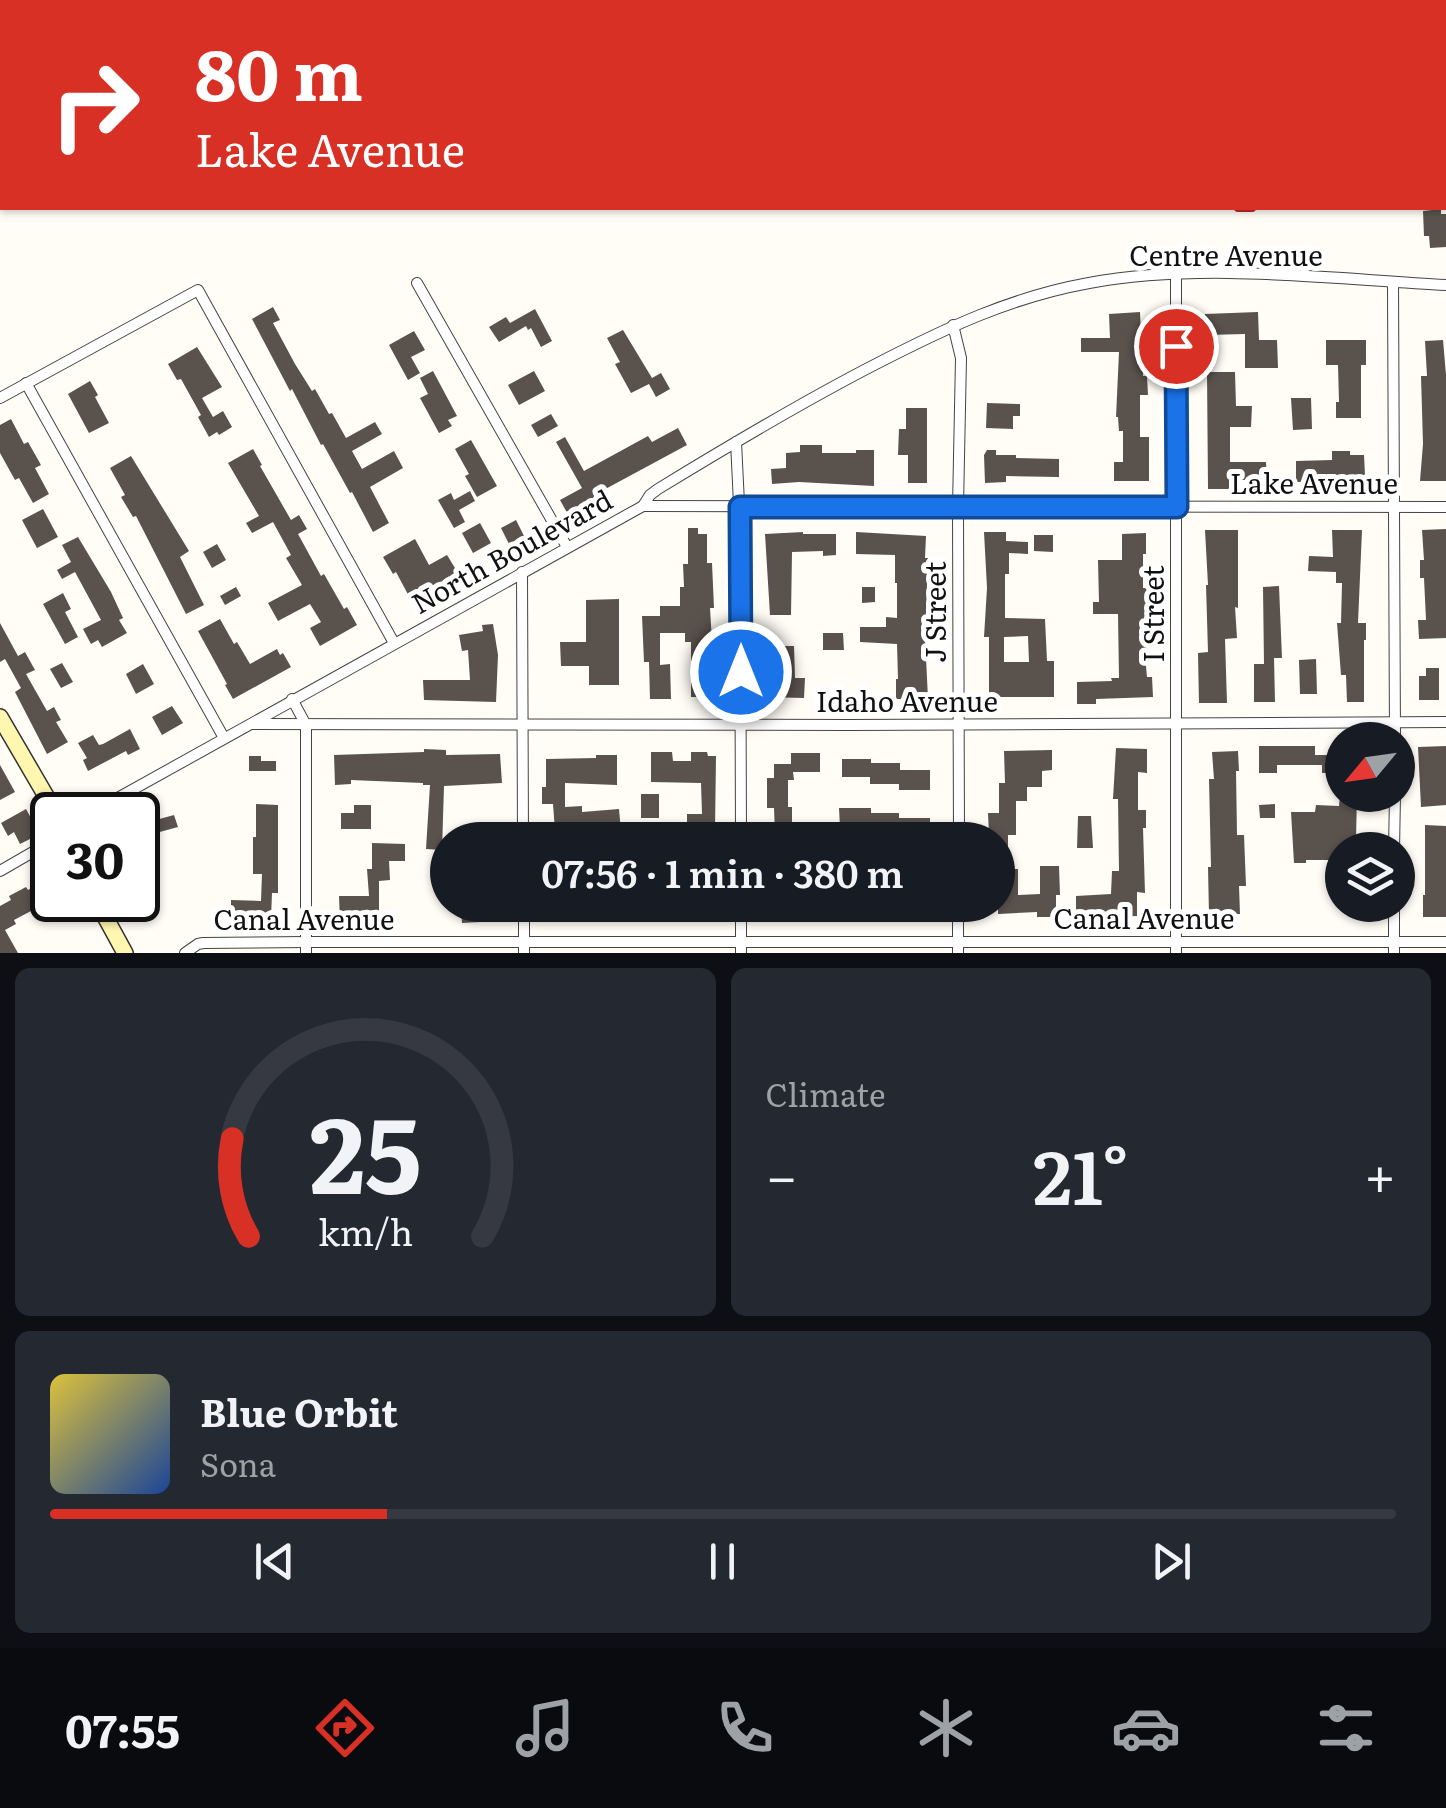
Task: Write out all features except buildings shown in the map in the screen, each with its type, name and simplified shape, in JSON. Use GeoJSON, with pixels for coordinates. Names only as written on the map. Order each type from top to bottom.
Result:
{"type":"FeatureCollection","features":[{"type":"Feature","properties":{"kind":"street","name":"Centre Avenue"},"geometry":{"type":"LineString","coordinates":[[953,325],[1000,306],[1064,288],[1124,278],[1176,274],[1284,275],[1446,285]]}},
{"type":"Feature","properties":{"kind":"street","name":"I Street"},"geometry":{"type":"LineString","coordinates":[[1176,274],[1176,947]]}},
{"type":"Feature","properties":{"kind":"street"},"geometry":{"type":"LineString","coordinates":[[418,283],[567,547]]}},
{"type":"Feature","properties":{"kind":"street"},"geometry":{"type":"LineString","coordinates":[[1393,283],[1395,722]]}},
{"type":"Feature","properties":{"kind":"street"},"geometry":{"type":"LineString","coordinates":[[0,398],[198,290],[394,642]]}},
{"type":"Feature","properties":{"kind":"street","name":"North Boulevard"},"geometry":{"type":"LineString","coordinates":[[128,792],[642,506],[658,488],[783,413],[953,325]]}},
{"type":"Feature","properties":{"kind":"street","name":"J Street"},"geometry":{"type":"LineString","coordinates":[[953,325],[961,358],[958,822]]}},
{"type":"Feature","properties":{"kind":"street"},"geometry":{"type":"LineString","coordinates":[[26,383],[224,738]]}},
{"type":"Feature","properties":{"kind":"street"},"geometry":{"type":"LineString","coordinates":[[736,442],[742,822]]}},
{"type":"Feature","properties":{"kind":"street","name":"Lake Avenue"},"geometry":{"type":"LineString","coordinates":[[642,506],[1446,506]]}},
{"type":"Feature","properties":{"kind":"street"},"geometry":{"type":"LineString","coordinates":[[522,572],[524,822]]}},
{"type":"Feature","properties":{"kind":"street"},"geometry":{"type":"LineString","coordinates":[[292,700],[306,724],[306,948]]}},
{"type":"Feature","properties":{"kind":"street"},"geometry":{"type":"LineString","coordinates":[[0,717],[44,792]]}},
{"type":"Feature","properties":{"kind":"street","name":"Idaho Avenue"},"geometry":{"type":"LineString","coordinates":[[1415,723],[1446,722]]}},
{"type":"Feature","properties":{"kind":"street","name":"Idaho Avenue"},"geometry":{"type":"LineString","coordinates":[[249,724],[1325,723]]}},
{"type":"Feature","properties":{"kind":"street"},"geometry":{"type":"LineString","coordinates":[[0,870],[30,853]]}},
{"type":"Feature","properties":{"kind":"street"},"geometry":{"type":"LineString","coordinates":[[108,922],[125,953]]}},
{"type":"Feature","properties":{"kind":"street"},"geometry":{"type":"LineString","coordinates":[[524,922],[524,948]]}},
{"type":"Feature","properties":{"kind":"street"},"geometry":{"type":"LineString","coordinates":[[741,922],[742,948]]}},
{"type":"Feature","properties":{"kind":"street","name":"Canal Avenue"},"geometry":{"type":"LineString","coordinates":[[186,953],[203,943],[306,948],[742,948],[1394,947],[1446,942]]}},
{"type":"Feature","properties":{"kind":"route"},"geometry":{"type":"LineString","coordinates":[[741,672],[740,507],[1177,507],[1176,346]]}}]}
